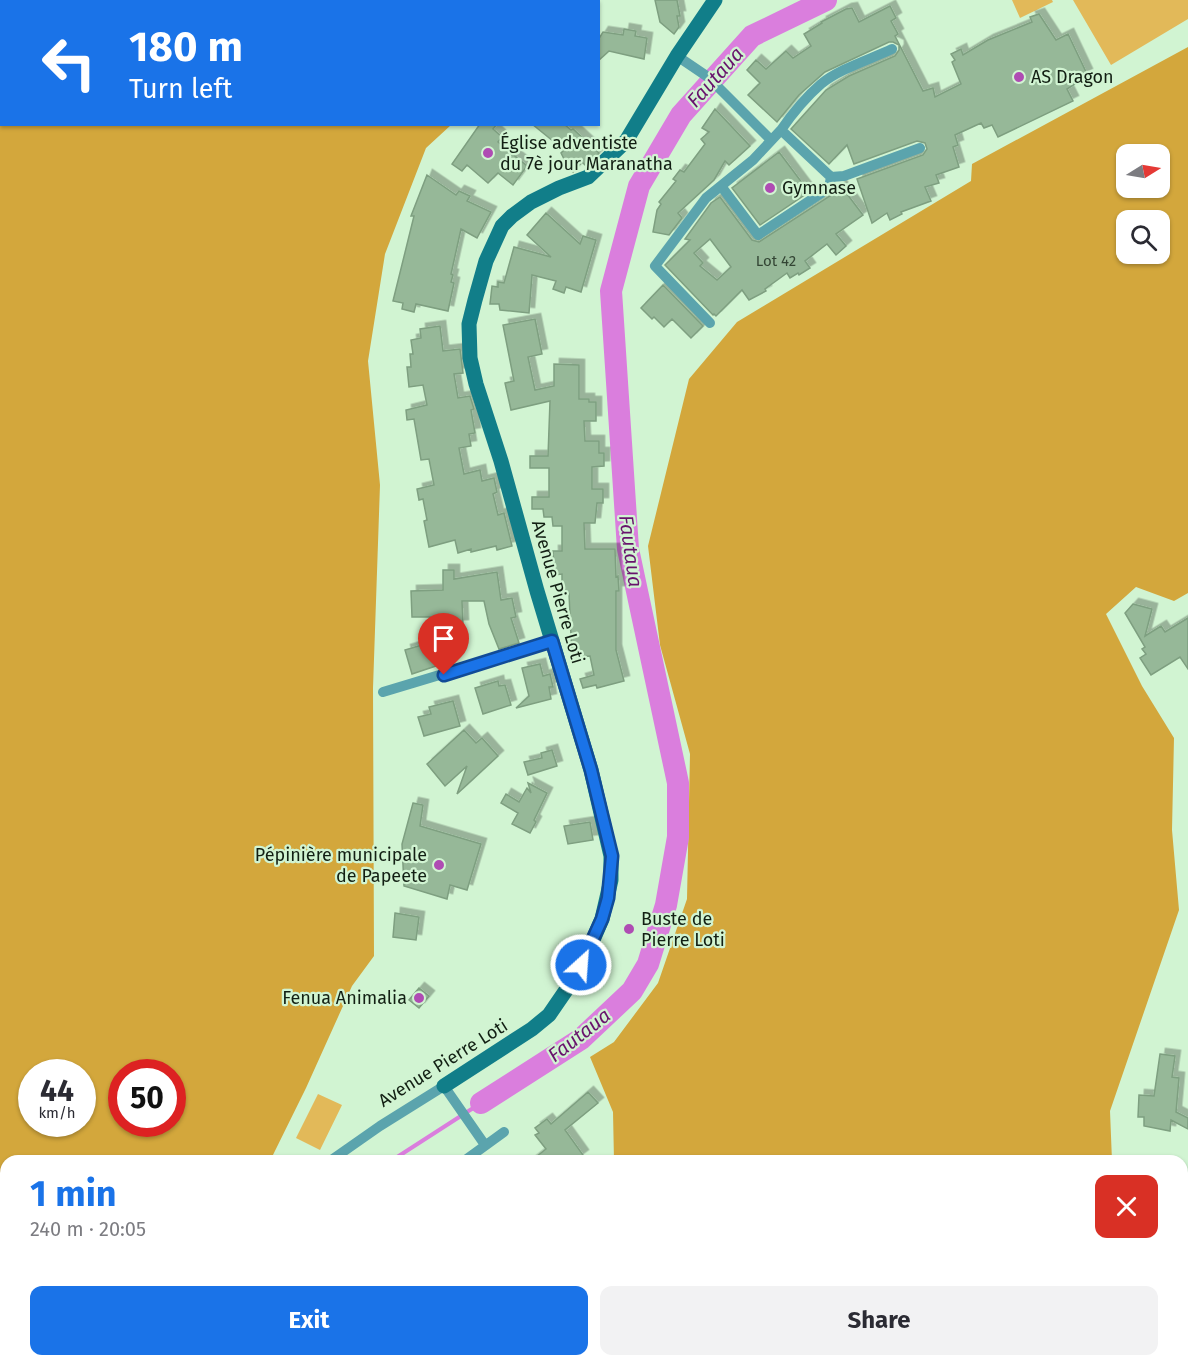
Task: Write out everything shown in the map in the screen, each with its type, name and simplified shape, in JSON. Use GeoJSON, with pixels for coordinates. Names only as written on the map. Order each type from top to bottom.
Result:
{"type":"FeatureCollection","features":[{"type":"Feature","properties":{"kind":"main road","name":"Avenue Pierre Loti"},"geometry":{"type":"LineString","coordinates":[[444,1086],[532,1029],[549,1015],[573,980],[602,919],[608,898],[612,856],[591,770],[501,461],[476,384],[470,358],[469,324],[483,269],[502,226],[531,202],[588,177],[626,141],[677,56],[715,0]]}},
{"type":"Feature","properties":{"kind":"street"},"geometry":{"type":"LineString","coordinates":[[710,323],[655,266],[706,198],[753,160],[821,84],[892,49]]}},
{"type":"Feature","properties":{"kind":"street"},"geometry":{"type":"LineString","coordinates":[[677,56],[708,77],[771,140]]}},
{"type":"Feature","properties":{"kind":"street"},"geometry":{"type":"LineString","coordinates":[[781,130],[831,177],[844,176],[920,148]]}},
{"type":"Feature","properties":{"kind":"street"},"geometry":{"type":"LineString","coordinates":[[722,186],[758,235],[829,188],[831,177]]}},
{"type":"Feature","properties":{"kind":"street"},"geometry":{"type":"LineString","coordinates":[[383,693],[552,641]]}},
{"type":"Feature","properties":{"kind":"street"},"geometry":{"type":"LineString","coordinates":[[444,1086],[485,1145]]}},
{"type":"Feature","properties":{"kind":"street","name":"Avenue Pierre Loti"},"geometry":{"type":"LineString","coordinates":[[339,1155],[444,1086]]}},
{"type":"Feature","properties":{"kind":"street"},"geometry":{"type":"LineString","coordinates":[[472,1155],[504,1132]]}},
{"type":"Feature","properties":{"kind":"shaded area"},"geometry":{"type":"Polygon","coordinates":[[[1012,0],[1052,0],[1053,2],[1020,18],[1012,0]]]}},
{"type":"Feature","properties":{"kind":"shaded area","name":"AS Dragon"},"geometry":{"type":"Polygon","coordinates":[[[1073,0],[1188,0],[1188,19],[1111,65],[1073,0]]]}},
{"type":"Feature","properties":{"kind":"shaded area"},"geometry":{"type":"Polygon","coordinates":[[[1188,47],[1188,593],[1174,601],[1136,587],[1106,614],[1142,686],[1174,738],[1172,830],[1179,910],[1110,1111],[1112,1155],[614,1155],[613,1112],[590,1057],[614,1042],[658,983],[687,899],[690,754],[660,645],[648,546],[689,379],[737,322],[971,181],[972,164],[1188,47]]]}},
{"type":"Feature","properties":{"kind":"shaded area"},"geometry":{"type":"Polygon","coordinates":[[[0,126],[450,126],[426,148],[385,254],[368,361],[380,485],[373,688],[374,956],[352,986],[273,1155],[0,1155],[0,126]]]}},
{"type":"Feature","properties":{"kind":"shaded area"},"geometry":{"type":"Polygon","coordinates":[[[318,1094],[342,1105],[320,1150],[296,1138],[318,1094]]]}},
{"type":"Feature","properties":{"kind":"building"},"geometry":{"type":"Polygon","coordinates":[[[655,0],[677,0],[680,16],[677,16],[679,27],[674,34],[660,22],[655,0]]]}},
{"type":"Feature","properties":{"kind":"building"},"geometry":{"type":"Polygon","coordinates":[[[890,6],[896,18],[891,21],[898,34],[895,36],[923,91],[933,88],[935,97],[961,84],[952,62],[955,60],[951,54],[961,49],[963,55],[988,40],[1032,22],[1030,17],[1039,14],[1056,40],[1068,34],[1087,74],[1074,80],[1075,84],[1067,89],[1073,101],[998,137],[992,125],[984,128],[981,123],[955,135],[958,145],[953,147],[959,167],[936,175],[939,183],[925,187],[931,201],[901,212],[902,214],[890,220],[887,213],[872,223],[857,179],[923,155],[927,149],[925,143],[917,141],[854,164],[847,145],[829,164],[791,129],[826,90],[849,76],[895,56],[899,45],[889,42],[825,72],[799,95],[777,122],[748,95],[760,83],[747,70],[756,60],[766,69],[786,51],[793,58],[811,46],[804,34],[846,9],[852,8],[859,22],[890,6]]]}},
{"type":"Feature","properties":{"kind":"building"},"geometry":{"type":"Polygon","coordinates":[[[624,29],[636,31],[635,36],[647,38],[644,59],[609,51],[600,59],[600,37],[603,32],[623,35],[624,29]]]}},
{"type":"Feature","properties":{"kind":"building"},"geometry":{"type":"Polygon","coordinates":[[[715,109],[750,146],[729,165],[725,161],[714,180],[678,213],[682,218],[669,235],[653,232],[657,210],[661,204],[659,202],[676,181],[673,179],[680,170],[684,172],[705,144],[701,139],[709,132],[702,128],[715,109]]]}},
{"type":"Feature","properties":{"kind":"building","name":"Église adventiste du 7è jour Maranatha"},"geometry":{"type":"Polygon","coordinates":[[[479,126],[495,126],[493,129],[502,137],[498,142],[527,166],[513,185],[498,173],[488,183],[467,165],[462,171],[452,164],[479,126]]]}},
{"type":"Feature","properties":{"kind":"building"},"geometry":{"type":"Polygon","coordinates":[[[534,126],[566,126],[573,129],[599,153],[586,166],[582,162],[573,172],[562,164],[565,161],[561,153],[564,150],[534,126]]]}},
{"type":"Feature","properties":{"kind":"building","name":"Gymnase"},"geometry":{"type":"Polygon","coordinates":[[[779,152],[809,192],[760,225],[732,188],[779,152]]]}},
{"type":"Feature","properties":{"kind":"building"},"geometry":{"type":"Polygon","coordinates":[[[427,175],[456,195],[459,191],[470,196],[467,201],[491,212],[477,238],[461,229],[451,274],[453,275],[451,282],[454,283],[448,311],[416,304],[414,312],[402,309],[403,303],[393,301],[414,216],[411,216],[427,175]]]}},
{"type":"Feature","properties":{"kind":"building"},"geometry":{"type":"Polygon","coordinates":[[[841,186],[863,215],[836,234],[846,246],[836,255],[827,244],[805,261],[810,268],[790,278],[787,273],[765,289],[766,291],[749,300],[742,290],[716,316],[665,265],[690,240],[685,239],[711,203],[720,197],[752,240],[759,242],[833,194],[841,186]],[[710,239],[694,253],[703,263],[700,266],[717,280],[731,267],[710,239]]]}},
{"type":"Feature","properties":{"kind":"building"},"geometry":{"type":"Polygon","coordinates":[[[546,213],[580,244],[583,236],[596,240],[581,292],[566,287],[564,293],[553,289],[556,281],[532,275],[529,313],[500,310],[499,304],[490,304],[492,286],[498,287],[498,282],[504,283],[514,247],[551,257],[527,235],[546,213]]]}},
{"type":"Feature","properties":{"kind":"building"},"geometry":{"type":"Polygon","coordinates":[[[663,285],[703,326],[691,338],[672,319],[664,327],[641,308],[663,285]]]}},
{"type":"Feature","properties":{"kind":"building"},"geometry":{"type":"Polygon","coordinates":[[[535,319],[542,354],[528,357],[535,390],[554,386],[554,364],[579,365],[579,399],[596,402],[596,421],[584,421],[585,441],[599,441],[599,453],[604,453],[604,466],[592,467],[592,489],[603,489],[603,503],[597,503],[595,523],[584,523],[585,549],[615,549],[619,591],[616,591],[616,650],[624,681],[597,688],[596,685],[583,688],[580,679],[594,675],[590,656],[572,657],[569,594],[562,592],[562,574],[554,575],[553,551],[562,551],[562,526],[553,526],[552,517],[544,517],[543,509],[532,509],[532,497],[549,497],[549,468],[530,468],[530,456],[548,456],[550,401],[511,410],[505,383],[514,381],[503,325],[535,319]]]}},
{"type":"Feature","properties":{"kind":"building"},"geometry":{"type":"Polygon","coordinates":[[[440,326],[443,351],[460,349],[463,373],[454,374],[458,398],[470,396],[474,409],[471,410],[475,433],[469,434],[471,446],[459,448],[464,474],[480,470],[482,481],[494,478],[497,492],[493,494],[498,515],[504,513],[512,546],[497,550],[496,546],[471,552],[471,549],[458,553],[455,540],[429,547],[423,499],[419,500],[417,489],[434,485],[429,459],[421,460],[414,419],[407,420],[406,410],[427,405],[423,385],[409,387],[407,367],[411,367],[410,354],[413,354],[411,340],[421,338],[420,329],[440,326]]]}},
{"type":"Feature","properties":{"kind":"building"},"geometry":{"type":"Polygon","coordinates":[[[443,570],[454,570],[454,579],[497,572],[501,600],[512,598],[516,617],[511,618],[519,643],[499,649],[489,624],[484,601],[462,601],[463,625],[430,626],[430,617],[412,617],[411,591],[443,590],[443,570]]]}},
{"type":"Feature","properties":{"kind":"building"},"geometry":{"type":"Polygon","coordinates":[[[1133,604],[1152,609],[1145,636],[1161,626],[1165,632],[1188,618],[1188,669],[1180,657],[1151,675],[1140,658],[1146,654],[1142,649],[1145,647],[1125,613],[1133,604]]]}},
{"type":"Feature","properties":{"kind":"building"},"geometry":{"type":"Polygon","coordinates":[[[432,642],[439,665],[412,674],[405,650],[432,642]]]}},
{"type":"Feature","properties":{"kind":"building"},"geometry":{"type":"Polygon","coordinates":[[[540,664],[543,676],[550,674],[553,687],[549,687],[551,699],[516,708],[529,696],[522,668],[540,664]]]}},
{"type":"Feature","properties":{"kind":"building"},"geometry":{"type":"Polygon","coordinates":[[[498,681],[499,686],[505,685],[511,705],[483,714],[475,688],[498,681]]]}},
{"type":"Feature","properties":{"kind":"building"},"geometry":{"type":"Polygon","coordinates":[[[453,701],[460,726],[424,736],[418,717],[431,714],[429,707],[453,701]]]}},
{"type":"Feature","properties":{"kind":"building"},"geometry":{"type":"Polygon","coordinates":[[[464,730],[476,743],[482,738],[498,756],[457,794],[467,766],[445,786],[427,764],[464,730]]]}},
{"type":"Feature","properties":{"kind":"building"},"geometry":{"type":"Polygon","coordinates":[[[552,750],[557,766],[528,775],[524,762],[542,758],[541,753],[552,750]]]}},
{"type":"Feature","properties":{"kind":"building"},"geometry":{"type":"Polygon","coordinates":[[[528,783],[547,793],[530,833],[512,824],[518,813],[501,803],[506,794],[519,802],[527,788],[531,793],[528,783]]]}},
{"type":"Feature","properties":{"kind":"building","name":"Pépinière municipale de Papeete"},"geometry":{"type":"Polygon","coordinates":[[[413,803],[423,805],[420,826],[481,844],[467,890],[450,885],[447,899],[404,886],[402,844],[413,803]]]}},
{"type":"Feature","properties":{"kind":"building"},"geometry":{"type":"Polygon","coordinates":[[[590,822],[593,840],[568,844],[564,826],[590,822]]]}},
{"type":"Feature","properties":{"kind":"building","name":"Pépinière municipale de Papeete"},"geometry":{"type":"Polygon","coordinates":[[[395,913],[419,917],[416,940],[393,937],[395,913]]]}},
{"type":"Feature","properties":{"kind":"building","name":"Fenua Animalia"},"geometry":{"type":"Polygon","coordinates":[[[419,988],[429,996],[419,1008],[409,1000],[419,988]]]}},
{"type":"Feature","properties":{"kind":"building"},"geometry":{"type":"Polygon","coordinates":[[[1160,1054],[1175,1056],[1172,1077],[1179,1078],[1176,1112],[1188,1118],[1188,1129],[1171,1120],[1170,1131],[1144,1126],[1144,1117],[1138,1117],[1139,1095],[1154,1096],[1160,1054]]]}},
{"type":"Feature","properties":{"kind":"building"},"geometry":{"type":"Polygon","coordinates":[[[588,1092],[598,1103],[565,1130],[583,1155],[538,1155],[546,1149],[535,1135],[539,1133],[535,1128],[547,1119],[551,1124],[588,1092]]]}},
{"type":"Feature","properties":{"kind":"waterway","name":"Fautaua"},"geometry":{"type":"LineString","coordinates":[[481,1103],[581,1039],[632,991],[648,964],[666,905],[678,837],[678,783],[628,549],[611,291],[639,186],[681,115],[752,36],[826,0]]}},
{"type":"Feature","properties":{"kind":"waterway"},"geometry":{"type":"LineString","coordinates":[[400,1155],[481,1103]]}},
{"type":"Feature","properties":{"kind":"place","name":"AS Dragon"},"geometry":{"type":"Point","coordinates":[1019,77]}},
{"type":"Feature","properties":{"kind":"place","name":"Église adventiste du 7è jour Maranatha"},"geometry":{"type":"Point","coordinates":[488,153]}},
{"type":"Feature","properties":{"kind":"place","name":"Gymnase"},"geometry":{"type":"Point","coordinates":[770,188]}},
{"type":"Feature","properties":{"kind":"place","name":"Pépinière municipale de Papeete"},"geometry":{"type":"Point","coordinates":[439,865]}},
{"type":"Feature","properties":{"kind":"place","name":"Buste de Pierre Loti"},"geometry":{"type":"Point","coordinates":[629,929]}},
{"type":"Feature","properties":{"kind":"place","name":"Fenua Animalia"},"geometry":{"type":"Point","coordinates":[419,998]}},
{"type":"Feature","properties":{"kind":"route"},"geometry":{"type":"LineString","coordinates":[[444,675],[552,641],[591,770],[612,856],[608,898],[602,919],[581,965]]}}]}
